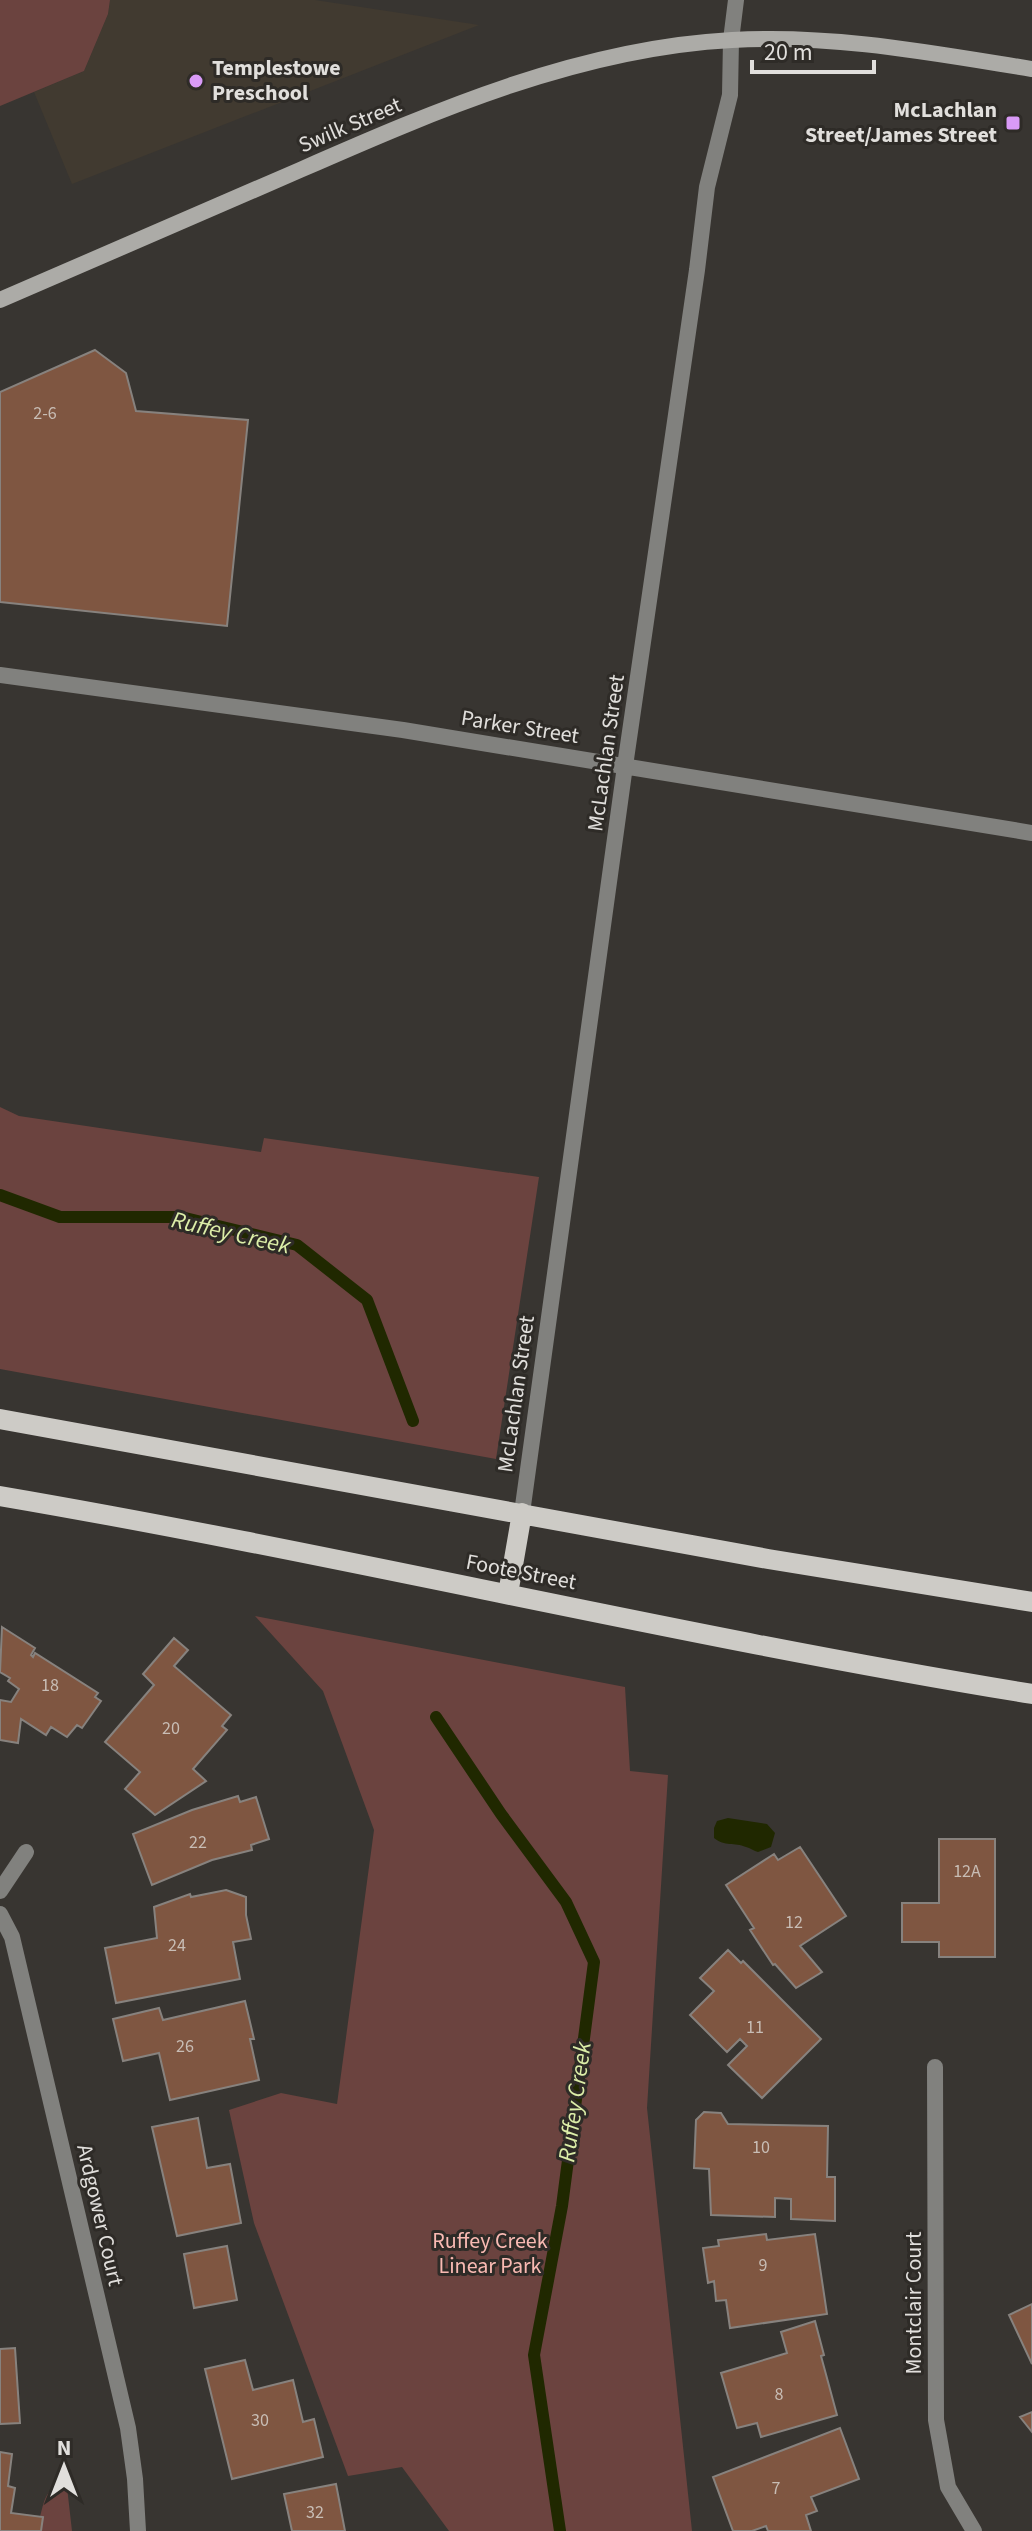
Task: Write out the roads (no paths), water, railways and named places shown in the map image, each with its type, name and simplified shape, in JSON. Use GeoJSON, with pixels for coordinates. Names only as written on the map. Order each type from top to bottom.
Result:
{"type":"FeatureCollection","features":[{"type":"Feature","properties":{"kind":"main road","name":"Swilk Street"},"geometry":{"type":"LineString","coordinates":[[0,300],[354,146],[511,85],[617,56],[731,40],[798,39],[875,44],[1032,69]]}},
{"type":"Feature","properties":{"kind":"main road"},"geometry":{"type":"LineString","coordinates":[[0,1419],[768,1559],[1032,1602]]}},
{"type":"Feature","properties":{"kind":"main road","name":"Foote Street"},"geometry":{"type":"LineString","coordinates":[[0,1496],[898,1672],[1032,1694]]}},
{"type":"Feature","properties":{"kind":"main road"},"geometry":{"type":"LineString","coordinates":[[508,1594],[522,1513]]}},
{"type":"Feature","properties":{"kind":"street","name":"McLachlan Street"},"geometry":{"type":"LineString","coordinates":[[522,1513],[707,187],[730,95],[731,40],[736,0]]}},
{"type":"Feature","properties":{"kind":"street","name":"Parker Street"},"geometry":{"type":"LineString","coordinates":[[0,675],[403,730],[1032,833]]}},
{"type":"Feature","properties":{"kind":"street"},"geometry":{"type":"LineString","coordinates":[[0,1891],[26,1852]]}},
{"type":"Feature","properties":{"kind":"street","name":"Ardgower Court"},"geometry":{"type":"LineString","coordinates":[[0,1914],[12,1937],[128,2428],[138,2531]]}},
{"type":"Feature","properties":{"kind":"street","name":"Montclair Court"},"geometry":{"type":"LineString","coordinates":[[935,2067],[936,2420],[948,2487],[974,2531]]}},
{"type":"Feature","properties":{"kind":"waterway","name":"Ruffey Creek"},"geometry":{"type":"LineString","coordinates":[[0,1195],[60,1217],[181,1217],[297,1245],[367,1300],[413,1421]]}},
{"type":"Feature","properties":{"kind":"waterway","name":"Ruffey Creek"},"geometry":{"type":"LineString","coordinates":[[436,1717],[501,1814],[566,1902],[594,1962],[562,2206],[534,2355],[560,2531]]}},
{"type":"Feature","properties":{"kind":"place","name":"Templestowe Preschool"},"geometry":{"type":"Point","coordinates":[196,81]}},
{"type":"Feature","properties":{"kind":"place","name":"McLachlan Street/James Street"},"geometry":{"type":"Point","coordinates":[1013,123]}},
{"type":"Feature","properties":{"kind":"park label","name":"Ruffey Creek Linear Park"},"geometry":{"type":"Point","coordinates":[490,2254]}}]}
